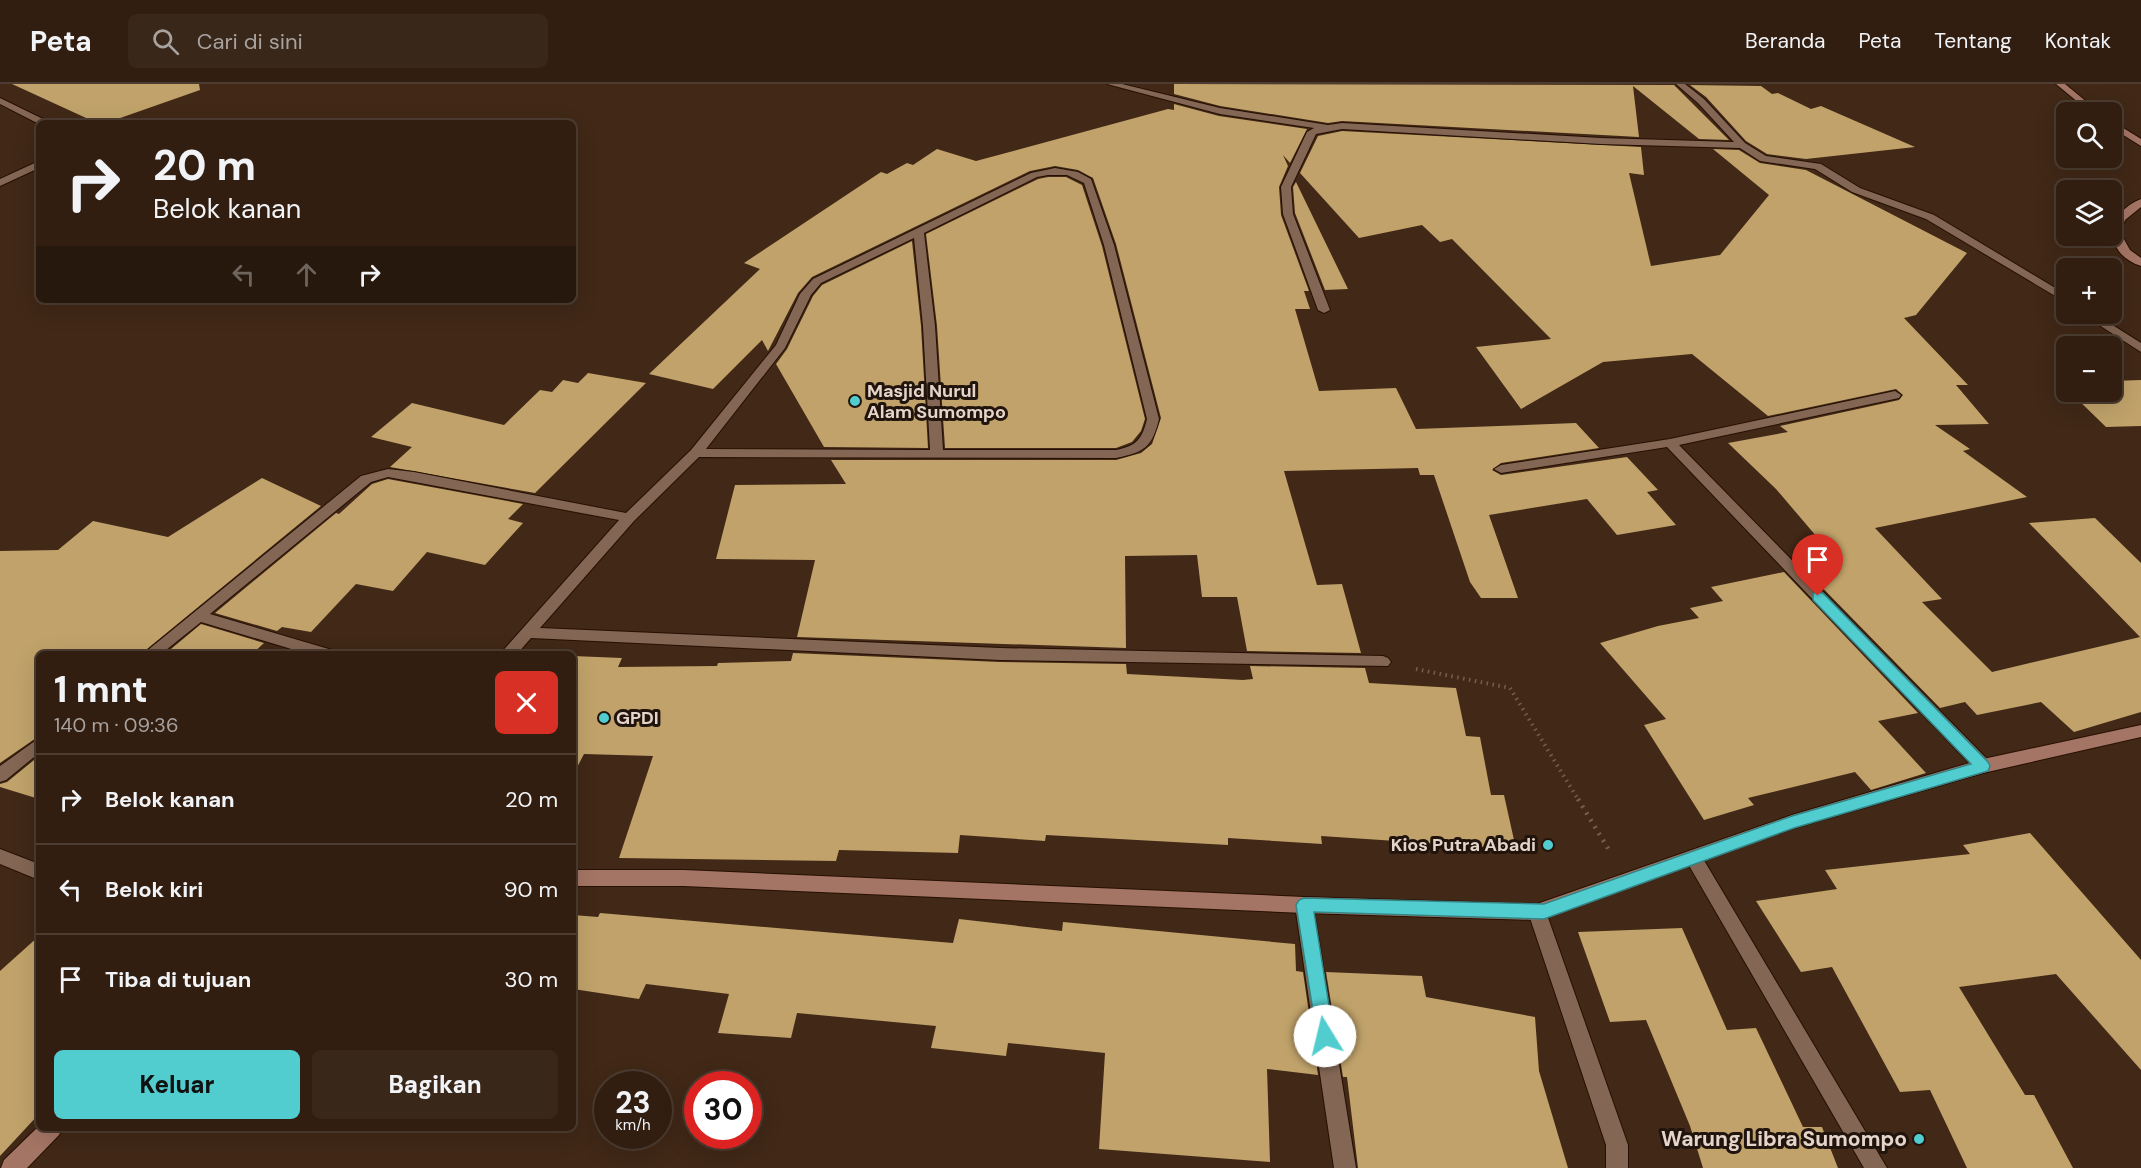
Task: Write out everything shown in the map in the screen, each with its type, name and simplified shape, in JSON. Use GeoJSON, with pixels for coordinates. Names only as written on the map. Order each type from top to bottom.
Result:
{"type":"FeatureCollection","features":[{"type":"Feature","properties":{"kind":"street"},"geometry":{"type":"LineString","coordinates":[[1111,84],[1220,111],[1326,127],[1742,145]]}},
{"type":"Feature","properties":{"kind":"street"},"geometry":{"type":"LineString","coordinates":[[1680,84],[1701,101],[1742,145],[1763,159],[1804,162],[1818,166],[1856,190],[1930,217],[2056,293]]}},
{"type":"Feature","properties":{"kind":"street"},"geometry":{"type":"LineString","coordinates":[[2060,84],[2082,102]]}},
{"type":"Feature","properties":{"kind":"street"},"geometry":{"type":"LineString","coordinates":[[0,101],[38,120]]}},
{"type":"Feature","properties":{"kind":"street"},"geometry":{"type":"LineString","coordinates":[[1324,310],[1288,214],[1286,187],[1309,137],[1317,129],[1326,127]]}},
{"type":"Feature","properties":{"kind":"street"},"geometry":{"type":"LineString","coordinates":[[2122,131],[2141,143]]}},
{"type":"Feature","properties":{"kind":"street"},"geometry":{"type":"LineString","coordinates":[[0,183],[36,165]]}},
{"type":"Feature","properties":{"kind":"street"},"geometry":{"type":"LineString","coordinates":[[511,651],[530,633],[629,518],[696,453],[781,345],[806,294],[817,281],[1034,175],[1055,170],[1068,171],[1088,181],[1108,245],[1153,419],[1149,439],[1142,447],[1116,454],[696,453]]}},
{"type":"Feature","properties":{"kind":"street"},"geometry":{"type":"LineString","coordinates":[[2141,202],[2121,219],[2115,232],[2126,252],[2141,263]]}},
{"type":"Feature","properties":{"kind":"street"},"geometry":{"type":"LineString","coordinates":[[918,230],[929,327],[937,453]]}},
{"type":"Feature","properties":{"kind":"street"},"geometry":{"type":"LineString","coordinates":[[2104,324],[2141,348]]}},
{"type":"Feature","properties":{"kind":"street"},"geometry":{"type":"LineString","coordinates":[[1501,469],[1670,443],[1895,395]]}},
{"type":"Feature","properties":{"kind":"street"},"geometry":{"type":"LineString","coordinates":[[1670,443],[1983,766]]}},
{"type":"Feature","properties":{"kind":"street"},"geometry":{"type":"LineString","coordinates":[[155,651],[366,479],[388,473],[629,518]]}},
{"type":"Feature","properties":{"kind":"street"},"geometry":{"type":"LineString","coordinates":[[199,616],[317,651]]}},
{"type":"Feature","properties":{"kind":"street"},"geometry":{"type":"LineString","coordinates":[[530,633],[1000,654],[1383,662]]}},
{"type":"Feature","properties":{"kind":"street"},"geometry":{"type":"LineString","coordinates":[[576,878],[684,878],[1304,905],[1537,912],[1792,822],[1983,766],[2141,731]]}},
{"type":"Feature","properties":{"kind":"street"},"geometry":{"type":"LineString","coordinates":[[0,775],[36,746]]}},
{"type":"Feature","properties":{"kind":"street"},"geometry":{"type":"LineString","coordinates":[[0,856],[36,871]]}},
{"type":"Feature","properties":{"kind":"street"},"geometry":{"type":"LineString","coordinates":[[1693,857],[1876,1168]]}},
{"type":"Feature","properties":{"kind":"street"},"geometry":{"type":"LineString","coordinates":[[1304,905],[1345,1168]]}},
{"type":"Feature","properties":{"kind":"street"},"geometry":{"type":"LineString","coordinates":[[1537,912],[1617,1146],[1617,1168]]}},
{"type":"Feature","properties":{"kind":"street"},"geometry":{"type":"LineString","coordinates":[[12,1168],[49,1131]]}},
{"type":"Feature","properties":{"kind":"path"},"geometry":{"type":"LineString","coordinates":[[1383,662],[1510,688],[1628,881]]}},
{"type":"Feature","properties":{"kind":"building"},"geometry":{"type":"Polygon","coordinates":[[[12,84],[199,84],[200,90],[115,120],[90,120],[12,84]]]}},
{"type":"Feature","properties":{"kind":"building"},"geometry":{"type":"Polygon","coordinates":[[[1174,84],[1674,85],[1729,140],[1699,139],[1633,86],[1639,137],[1342,121],[1328,123],[1220,106],[1174,94],[1174,84]]]}},
{"type":"Feature","properties":{"kind":"building"},"geometry":{"type":"Polygon","coordinates":[[[1690,85],[1761,86],[1772,94],[1778,93],[1811,109],[1821,106],[1915,147],[1806,159],[1767,154],[1746,141],[1706,97],[1690,85]]]}},
{"type":"Feature","properties":{"kind":"building"},"geometry":{"type":"Polygon","coordinates":[[[1174,104],[1219,116],[1307,129],[1290,163],[1283,155],[1288,166],[1279,187],[1281,215],[1309,291],[1304,291],[1310,309],[1295,309],[1319,391],[1396,388],[1416,429],[1576,423],[1599,448],[1501,463],[1492,470],[1501,475],[1627,457],[1658,490],[1647,492],[1676,525],[1617,535],[1587,499],[1489,515],[1518,598],[1481,598],[1470,582],[1434,475],[1420,475],[1418,468],[1284,471],[1317,585],[1342,584],[1361,653],[1247,651],[1237,597],[1202,597],[1197,555],[1125,556],[1126,648],[797,637],[815,560],[716,559],[735,485],[846,484],[831,460],[1116,460],[1141,453],[1152,444],[1161,418],[1116,244],[1093,178],[1078,170],[1055,166],[1030,171],[812,277],[798,293],[768,351],[762,340],[713,389],[649,374],[760,269],[744,263],[881,172],[887,174],[907,163],[913,165],[937,149],[976,161],[1168,109],[1174,110],[1174,104]]]}},
{"type":"Feature","properties":{"kind":"building"},"geometry":{"type":"Polygon","coordinates":[[[1342,131],[1641,147],[1644,175],[1629,173],[1651,266],[1720,255],[1769,195],[1713,149],[1739,150],[1760,163],[1806,170],[1967,253],[1916,315],[1904,318],[1968,385],[1956,385],[1989,424],[1935,425],[1970,449],[1963,451],[2027,497],[1875,528],[1942,599],[1922,602],[1992,672],[2140,637],[2029,523],[2095,518],[2141,563],[2141,712],[2074,732],[2041,702],[1977,715],[1965,702],[1940,708],[1804,569],[1840,564],[1776,489],[1728,443],[1788,432],[1780,426],[1899,400],[1903,395],[1896,389],[1768,416],[1692,354],[1603,362],[1521,409],[1476,347],[1551,339],[1452,239],[1440,242],[1422,225],[1359,238],[1300,173],[1318,136],[1342,131]]]}},
{"type":"Feature","properties":{"kind":"building"},"geometry":{"type":"Polygon","coordinates":[[[1066,177],[1082,185],[1102,246],[1145,419],[1141,431],[1132,442],[1116,448],[945,448],[937,326],[926,234],[1038,179],[1066,177]]]}},
{"type":"Feature","properties":{"kind":"building"},"geometry":{"type":"Polygon","coordinates":[[[1296,182],[1348,289],[1325,290],[1295,213],[1293,187],[1296,182]]]}},
{"type":"Feature","properties":{"kind":"building"},"geometry":{"type":"Polygon","coordinates":[[[912,241],[921,326],[928,448],[824,447],[776,364],[787,349],[813,296],[822,285],[912,241]]]}},
{"type":"Feature","properties":{"kind":"building"},"geometry":{"type":"Polygon","coordinates":[[[588,373],[646,383],[535,493],[390,467],[412,447],[371,437],[412,403],[504,425],[540,390],[552,392],[563,380],[578,383],[588,373]]]}},
{"type":"Feature","properties":{"kind":"building"},"geometry":{"type":"Polygon","coordinates":[[[2141,380],[2141,426],[2106,427],[2080,402],[2122,402],[2122,381],[2141,380]]]}},
{"type":"Feature","properties":{"kind":"building"},"geometry":{"type":"Polygon","coordinates":[[[262,478],[321,506],[145,651],[36,651],[36,738],[0,763],[0,551],[58,550],[93,521],[168,537],[262,478]]]}},
{"type":"Feature","properties":{"kind":"building"},"geometry":{"type":"Polygon","coordinates":[[[388,479],[523,504],[508,519],[523,523],[485,565],[427,552],[393,591],[356,584],[311,632],[282,627],[277,631],[215,613],[336,513],[339,514],[372,484],[388,479]]]}},
{"type":"Feature","properties":{"kind":"building"},"geometry":{"type":"Polygon","coordinates":[[[1784,572],[1918,713],[1878,721],[1926,773],[1871,790],[1855,772],[1748,798],[1754,805],[1704,820],[1644,725],[1666,719],[1600,643],[1658,626],[1699,618],[1690,608],[1723,601],[1711,587],[1784,572]]]}},
{"type":"Feature","properties":{"kind":"building"},"geometry":{"type":"Polygon","coordinates":[[[201,624],[264,643],[255,651],[169,651],[201,624]]]}},
{"type":"Feature","properties":{"kind":"building"},"geometry":{"type":"Polygon","coordinates":[[[793,653],[1000,662],[1126,664],[1127,674],[1243,680],[1253,679],[1250,666],[1365,668],[1369,683],[1456,688],[1466,736],[1480,737],[1491,795],[1504,795],[1516,849],[1321,836],[1322,844],[1228,838],[1228,845],[1046,835],[1045,841],[960,835],[958,853],[839,850],[836,861],[619,858],[653,756],[584,754],[576,769],[576,656],[622,658],[618,667],[717,666],[718,663],[791,661],[793,653]]]}},
{"type":"Feature","properties":{"kind":"building"},"geometry":{"type":"Polygon","coordinates":[[[36,758],[36,798],[0,787],[0,784],[7,782],[36,758]]]}},
{"type":"Feature","properties":{"kind":"building"},"geometry":{"type":"Polygon","coordinates":[[[2030,833],[2141,960],[2141,1070],[2056,974],[1959,987],[2025,1095],[2034,1095],[2073,1168],[1967,1168],[1930,1090],[1900,1092],[1832,967],[1801,972],[1756,901],[1837,889],[1825,870],[1970,854],[1963,845],[2030,833]]]}},
{"type":"Feature","properties":{"kind":"building"},"geometry":{"type":"Polygon","coordinates":[[[600,913],[953,943],[959,919],[1062,931],[1063,922],[1295,944],[1296,971],[1303,972],[1318,1075],[1267,1069],[1270,1162],[1099,1149],[1105,1053],[1008,1043],[1006,1056],[931,1048],[936,1026],[797,1013],[791,1038],[718,1033],[729,994],[646,984],[639,999],[576,989],[576,915],[598,917],[600,913]]]}},
{"type":"Feature","properties":{"kind":"building"},"geometry":{"type":"Polygon","coordinates":[[[1682,928],[1727,1030],[1756,1028],[1803,1127],[1822,1127],[1838,1168],[1703,1168],[1690,1126],[1646,1020],[1610,1022],[1578,932],[1682,928]]]}},
{"type":"Feature","properties":{"kind":"building"},"geometry":{"type":"Polygon","coordinates":[[[36,939],[36,1117],[0,1156],[0,971],[36,939]]]}},
{"type":"Feature","properties":{"kind":"building"},"geometry":{"type":"Polygon","coordinates":[[[1326,972],[1422,976],[1426,997],[1535,1017],[1539,1071],[1568,1168],[1358,1168],[1347,1077],[1343,1077],[1326,972]]]}},
{"type":"Feature","properties":{"kind":"place","name":"Masjid Nurul Alam Sumompo"},"geometry":{"type":"Point","coordinates":[855,401]}},
{"type":"Feature","properties":{"kind":"place","name":"GPDI"},"geometry":{"type":"Point","coordinates":[604,718]}},
{"type":"Feature","properties":{"kind":"place","name":"Kios Putra Abadi"},"geometry":{"type":"Point","coordinates":[1548,845]}},
{"type":"Feature","properties":{"kind":"place","name":"Warung Libra Sumompo"},"geometry":{"type":"Point","coordinates":[1919,1139]}},
{"type":"Feature","properties":{"kind":"route"},"geometry":{"type":"LineString","coordinates":[[1325,1036],[1304,905],[1544,912],[1792,822],[1983,766],[1818,596]]}}]}
